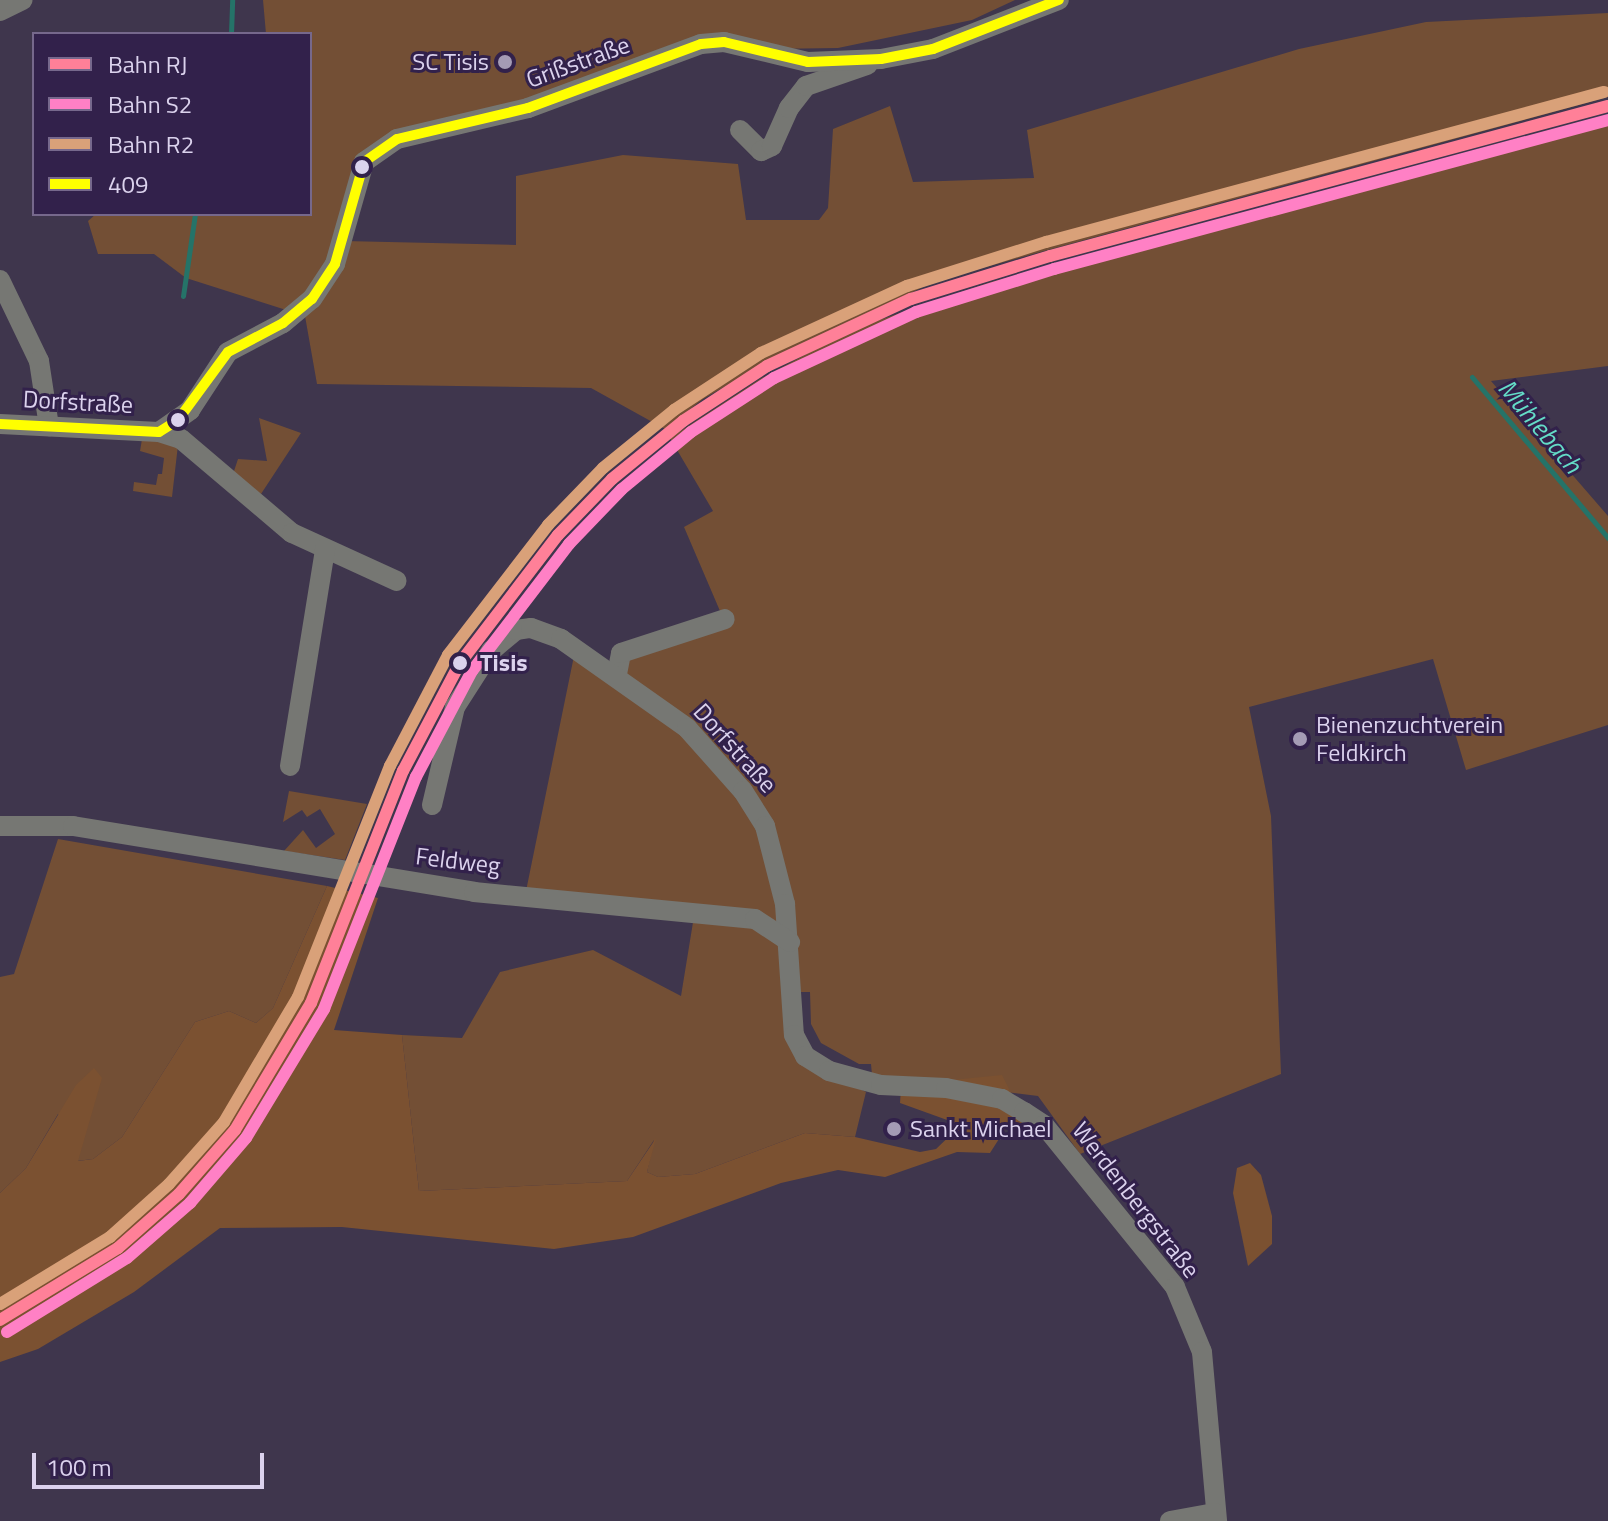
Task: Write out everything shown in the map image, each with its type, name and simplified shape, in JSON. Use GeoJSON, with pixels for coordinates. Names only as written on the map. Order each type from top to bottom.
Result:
{"type":"FeatureCollection","features":[{"type":"Feature","properties":{"kind":"street"},"geometry":{"type":"LineString","coordinates":[[0,11],[23,0]]}},
{"type":"Feature","properties":{"kind":"street","name":"Grißstraße"},"geometry":{"type":"LineString","coordinates":[[159,432],[190,410],[228,352],[283,323],[312,299],[335,264],[364,162],[397,139],[528,108],[701,44],[724,42],[808,62],[881,59],[933,49],[1059,0]]}},
{"type":"Feature","properties":{"kind":"street","name":"Grißstraße"},"geometry":{"type":"LineString","coordinates":[[740,130],[761,151],[772,146],[789,108],[806,86],[881,59]]}},
{"type":"Feature","properties":{"kind":"street"},"geometry":{"type":"LineString","coordinates":[[0,280],[39,361],[49,426]]}},
{"type":"Feature","properties":{"kind":"street"},"geometry":{"type":"LineString","coordinates":[[190,410],[198,449]]}},
{"type":"Feature","properties":{"kind":"street","name":"Dorfstraße"},"geometry":{"type":"LineString","coordinates":[[0,424],[159,432],[198,449],[292,533],[397,581]]}},
{"type":"Feature","properties":{"kind":"street"},"geometry":{"type":"LineString","coordinates":[[290,766],[325,549]]}},
{"type":"Feature","properties":{"kind":"street"},"geometry":{"type":"LineString","coordinates":[[617,674],[621,653],[725,619]]}},
{"type":"Feature","properties":{"kind":"street","name":"Dorfstraße"},"geometry":{"type":"LineString","coordinates":[[432,805],[455,707],[491,651],[516,630],[531,628],[561,639],[617,674],[687,728],[755,806],[770,841],[785,904],[794,1035],[805,1056],[829,1071],[881,1085],[946,1088],[1002,1099],[1024,1112]]}},
{"type":"Feature","properties":{"kind":"street","name":"Feldweg"},"geometry":{"type":"LineString","coordinates":[[0,826],[73,826],[386,878],[767,924]]}},
{"type":"Feature","properties":{"kind":"street"},"geometry":{"type":"LineString","coordinates":[[785,904],[767,924],[790,942]]}},
{"type":"Feature","properties":{"kind":"street","name":"Werdenbergstraße"},"geometry":{"type":"LineString","coordinates":[[1024,1112],[1044,1125],[1175,1287],[1189,1316],[1202,1352],[1216,1517]]}},
{"type":"Feature","properties":{"kind":"street"},"geometry":{"type":"LineString","coordinates":[[1170,1521],[1216,1517]]}},
{"type":"Feature","properties":{"kind":"shaded area"},"geometry":{"type":"Polygon","coordinates":[[[263,0],[1015,0],[972,20],[838,48],[768,49],[725,41],[443,124],[364,164],[344,241],[516,245],[516,176],[623,155],[738,164],[746,220],[819,220],[828,208],[833,129],[890,106],[913,182],[1034,178],[1027,130],[1299,49],[1426,22],[1608,13],[1608,97],[938,280],[780,355],[703,399],[665,429],[591,388],[317,384],[305,316],[186,278],[154,254],[98,254],[88,221],[94,216],[312,216],[312,32],[266,32],[263,0]]]}},
{"type":"Feature","properties":{"kind":"shaded area"},"geometry":{"type":"Polygon","coordinates":[[[1608,115],[1608,366],[1491,381],[1608,516],[1608,725],[1466,770],[1433,659],[1249,707],[1271,816],[1281,1074],[1080,1154],[1038,1096],[872,1075],[871,1064],[859,1064],[821,1043],[811,1024],[810,992],[799,992],[791,1035],[829,1073],[866,1092],[855,1137],[805,1133],[695,1174],[658,1177],[647,1172],[654,1140],[627,1181],[419,1191],[402,1035],[462,1038],[500,972],[593,950],[681,996],[695,910],[526,891],[575,651],[614,673],[622,654],[723,618],[684,527],[713,511],[670,438],[760,379],[853,329],[991,282],[1608,115]]]}},
{"type":"Feature","properties":{"kind":"shaded area"},"geometry":{"type":"Polygon","coordinates":[[[259,418],[301,433],[261,494],[233,474],[238,459],[267,461],[259,418]]]}},
{"type":"Feature","properties":{"kind":"shaded area"},"geometry":{"type":"Polygon","coordinates":[[[142,439],[178,445],[172,497],[133,491],[134,482],[156,485],[158,474],[162,474],[164,458],[140,451],[142,439]]]}},
{"type":"Feature","properties":{"kind":"shaded area"},"geometry":{"type":"Polygon","coordinates":[[[289,791],[367,804],[345,860],[284,851],[303,830],[316,848],[335,834],[320,809],[307,817],[302,810],[283,822],[289,791]]]}},
{"type":"Feature","properties":{"kind":"shaded area"},"geometry":{"type":"Polygon","coordinates":[[[58,839],[327,886],[273,1008],[256,1023],[229,1011],[195,1022],[122,1137],[93,1159],[77,1161],[84,1132],[58,1114],[26,1168],[0,1193],[0,977],[14,974],[58,839]]]}},
{"type":"Feature","properties":{"kind":"shaded area"},"geometry":{"type":"Polygon","coordinates":[[[327,886],[378,898],[334,1030],[402,1035],[419,1191],[627,1181],[656,1138],[647,1172],[658,1177],[695,1174],[805,1133],[855,1137],[920,1152],[936,1149],[961,1125],[900,1103],[901,1088],[932,1082],[1002,1075],[1026,1123],[1006,1128],[990,1153],[957,1152],[885,1177],[838,1170],[781,1183],[633,1237],[554,1249],[342,1227],[220,1228],[134,1292],[38,1349],[0,1362],[0,1193],[26,1168],[76,1085],[94,1068],[102,1078],[78,1161],[93,1159],[122,1137],[195,1022],[229,1011],[256,1023],[273,1008],[327,886]]]}},
{"type":"Feature","properties":{"kind":"shaded area"},"geometry":{"type":"Polygon","coordinates":[[[1250,1163],[1261,1175],[1272,1216],[1272,1244],[1248,1266],[1233,1193],[1237,1168],[1250,1163]]]}},
{"type":"Feature","properties":{"kind":"waterway","name":"Mühlebach"},"geometry":{"type":"LineString","coordinates":[[231,32],[232,0]]}},
{"type":"Feature","properties":{"kind":"waterway","name":"Mühlebach"},"geometry":{"type":"LineString","coordinates":[[183,296],[195,216]]}},
{"type":"Feature","properties":{"kind":"waterway","name":"Mühlebach"},"geometry":{"type":"LineString","coordinates":[[1472,377],[1608,538]]}},
{"type":"Feature","properties":{"kind":"rail line","name":"R2"},"geometry":{"type":"LineString","coordinates":[[0,1304],[110,1237],[169,1184],[224,1122],[298,997],[390,766],[448,655],[548,525],[603,468],[674,410],[761,353],[907,286],[1046,242],[1604,92]]}},
{"type":"Feature","properties":{"kind":"rail line","name":"RJ"},"geometry":{"type":"LineString","coordinates":[[0,1320],[118,1248],[179,1194],[235,1130],[311,1003],[403,771],[460,663],[558,535],[612,479],[683,421],[767,366],[911,299],[1050,256],[1608,106]]}},
{"type":"Feature","properties":{"kind":"rail line","name":"S2"},"geometry":{"type":"LineString","coordinates":[[7,1332],[127,1258],[190,1203],[246,1138],[324,1009],[416,777],[472,671],[569,544],[622,489],[691,432],[774,378],[916,312],[1054,269],[1608,120]]}},
{"type":"Feature","properties":{"kind":"transit line","name":"409"},"geometry":{"type":"LineString","coordinates":[[0,424],[159,432],[178,420],[228,352],[283,323],[312,299],[335,264],[364,162],[397,139],[528,108],[701,44],[724,42],[808,62],[881,59],[933,49],[1059,0]]}},
{"type":"Feature","properties":{"kind":"place","name":"SC Tisis"},"geometry":{"type":"Point","coordinates":[505,62]}},
{"type":"Feature","properties":{"kind":"place","name":"Tisis"},"geometry":{"type":"Point","coordinates":[460,663]}},
{"type":"Feature","properties":{"kind":"place","name":"Bienenzuchtverein Feldkirch"},"geometry":{"type":"Point","coordinates":[1300,739]}},
{"type":"Feature","properties":{"kind":"place","name":"Sankt Michael"},"geometry":{"type":"Point","coordinates":[894,1129]}}]}
